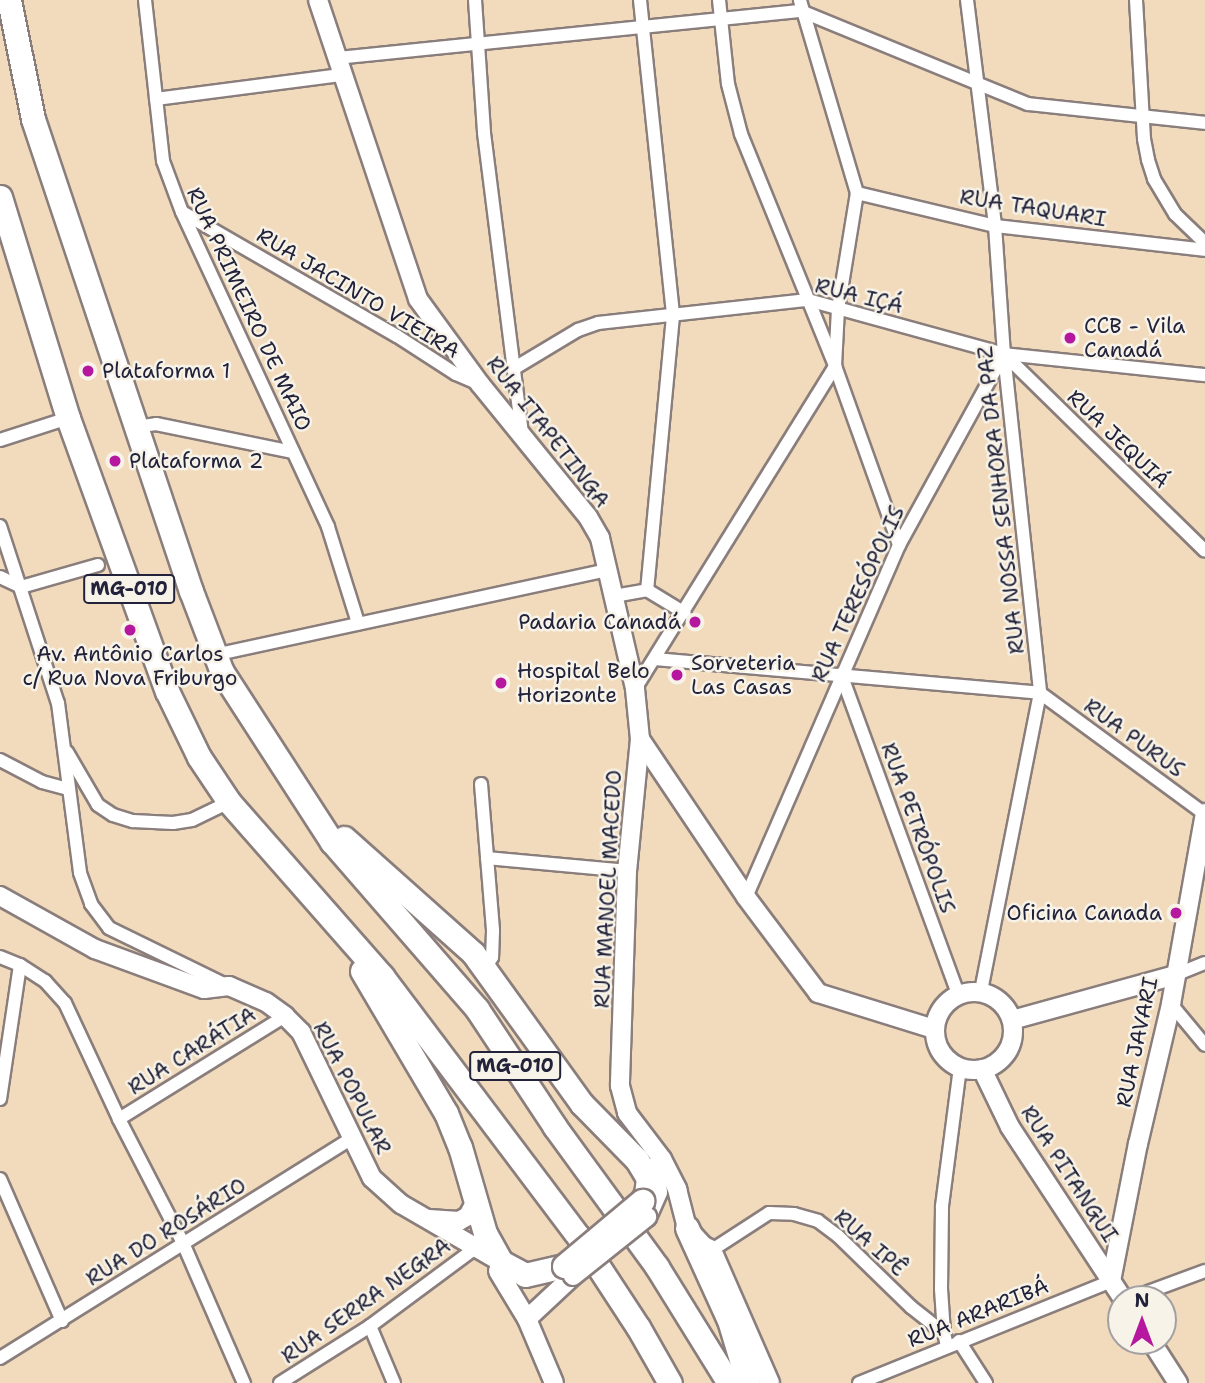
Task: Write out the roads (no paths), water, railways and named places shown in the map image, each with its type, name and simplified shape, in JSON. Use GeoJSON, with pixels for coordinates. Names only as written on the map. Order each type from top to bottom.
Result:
{"type":"FeatureCollection","features":[{"type":"Feature","properties":{"kind":"highway","name":"MG-010"},"geometry":{"type":"LineString","coordinates":[[11,3],[33,120],[214,655],[231,688],[332,842],[477,1009],[555,1127],[657,1266],[729,1383]]}},
{"type":"Feature","properties":{"kind":"highway","name":"MG-010"},"geometry":{"type":"LineString","coordinates":[[0,197],[68,418],[167,691],[199,757],[229,802],[382,975],[579,1237],[638,1327],[670,1383]]}},
{"type":"Feature","properties":{"kind":"highway"},"geometry":{"type":"LineString","coordinates":[[0,244],[8,258],[23,269]]}},
{"type":"Feature","properties":{"kind":"highway"},"geometry":{"type":"LineString","coordinates":[[305,799],[347,842],[473,953],[582,1104],[637,1160],[649,1178],[646,1210],[568,1271],[525,1275],[491,1262],[489,1243],[460,1147],[446,1113],[330,917]]}},
{"type":"Feature","properties":{"kind":"highway"},"geometry":{"type":"LineString","coordinates":[[686,1225],[729,1320],[748,1383]]}},
{"type":"Feature","properties":{"kind":"street","name":"RUA PRIMEIRO DE MAIO"},"geometry":{"type":"LineString","coordinates":[[145,0],[163,161],[182,212],[328,527],[358,623]]}},
{"type":"Feature","properties":{"kind":"street","name":"RUA ITAPETINGA"},"geometry":{"type":"LineString","coordinates":[[317,0],[418,299],[480,384],[588,517],[600,538],[635,689],[640,740],[746,897],[818,993],[934,1028]]}},
{"type":"Feature","properties":{"kind":"street"},"geometry":{"type":"LineString","coordinates":[[475,0],[484,134],[522,434]]}},
{"type":"Feature","properties":{"kind":"street"},"geometry":{"type":"LineString","coordinates":[[640,0],[673,316],[647,590]]}},
{"type":"Feature","properties":{"kind":"street"},"geometry":{"type":"LineString","coordinates":[[719,0],[733,108],[835,366],[899,545]]}},
{"type":"Feature","properties":{"kind":"street","name":"RUA NOSSA SENHORA DA PAZ"},"geometry":{"type":"LineString","coordinates":[[967,0],[995,226],[1004,354],[1040,693],[981,992]]}},
{"type":"Feature","properties":{"kind":"street"},"geometry":{"type":"LineString","coordinates":[[1136,0],[1144,139],[1154,179],[1175,214],[1205,243]]}},
{"type":"Feature","properties":{"kind":"street"},"geometry":{"type":"LineString","coordinates":[[156,99],[479,44],[720,18],[801,5],[976,85],[1028,104],[1205,123]]}},
{"type":"Feature","properties":{"kind":"street"},"geometry":{"type":"LineString","coordinates":[[635,689],[835,366],[838,309],[857,193],[801,5]]}},
{"type":"Feature","properties":{"kind":"street","name":"RUA TAQUARI"},"geometry":{"type":"LineString","coordinates":[[857,193],[995,226],[1205,250]]}},
{"type":"Feature","properties":{"kind":"street","name":"RUA JACINTO VIEIRA"},"geometry":{"type":"LineString","coordinates":[[182,212],[397,336],[456,374],[480,384]]}},
{"type":"Feature","properties":{"kind":"street","name":"RUA IÇÁ"},"geometry":{"type":"LineString","coordinates":[[513,369],[578,330],[598,323],[808,300],[1004,354],[1205,375]]}},
{"type":"Feature","properties":{"kind":"street","name":"RUA TERESÓPOLIS"},"geometry":{"type":"LineString","coordinates":[[746,897],[899,545],[1004,354]]}},
{"type":"Feature","properties":{"kind":"street","name":"RUA JEQUIÁ"},"geometry":{"type":"LineString","coordinates":[[1004,354],[1205,551]]}},
{"type":"Feature","properties":{"kind":"street"},"geometry":{"type":"LineString","coordinates":[[0,440],[68,418]]}},
{"type":"Feature","properties":{"kind":"street"},"geometry":{"type":"LineString","coordinates":[[135,427],[156,424],[293,452]]}},
{"type":"Feature","properties":{"kind":"street"},"geometry":{"type":"LineString","coordinates":[[0,526],[58,703],[80,873],[90,904],[109,928],[229,986]]}},
{"type":"Feature","properties":{"kind":"street"},"geometry":{"type":"LineString","coordinates":[[0,577],[21,587],[98,565]]}},
{"type":"Feature","properties":{"kind":"street"},"geometry":{"type":"LineString","coordinates":[[214,655],[608,570]]}},
{"type":"Feature","properties":{"kind":"street"},"geometry":{"type":"LineString","coordinates":[[614,596],[647,590],[685,612]]}},
{"type":"Feature","properties":{"kind":"street"},"geometry":{"type":"LineString","coordinates":[[655,659],[1040,693]]}},
{"type":"Feature","properties":{"kind":"street","name":"RUA PETRÓPOLIS"},"geometry":{"type":"LineString","coordinates":[[841,674],[958,994]]}},
{"type":"Feature","properties":{"kind":"street","name":"RUA PURUS"},"geometry":{"type":"LineString","coordinates":[[1040,693],[1205,814]]}},
{"type":"Feature","properties":{"kind":"street","name":"RUA MANOEL MACEDO"},"geometry":{"type":"LineString","coordinates":[[640,740],[627,871],[621,1086],[627,1113],[662,1159],[677,1189],[686,1225]]}},
{"type":"Feature","properties":{"kind":"street"},"geometry":{"type":"LineString","coordinates":[[65,749],[98,805],[113,815],[133,821],[173,823],[192,820],[229,802]]}},
{"type":"Feature","properties":{"kind":"street"},"geometry":{"type":"LineString","coordinates":[[0,760],[42,782],[68,789]]}},
{"type":"Feature","properties":{"kind":"street"},"geometry":{"type":"LineString","coordinates":[[481,784],[493,931],[492,957],[485,969]]}},
{"type":"Feature","properties":{"kind":"street","name":"RUA JAVARI"},"geometry":{"type":"LineString","coordinates":[[1111,1280],[1138,1144],[1171,1004],[1205,814]]}},
{"type":"Feature","properties":{"kind":"street"},"geometry":{"type":"LineString","coordinates":[[488,858],[627,871]]}},
{"type":"Feature","properties":{"kind":"street","name":"RUA POPULAR"},"geometry":{"type":"LineString","coordinates":[[0,896],[95,949],[204,989],[229,986],[266,1002],[285,1016],[300,1032],[372,1178],[384,1192],[491,1262],[527,1319],[554,1383]]}},
{"type":"Feature","properties":{"kind":"street"},"geometry":{"type":"LineString","coordinates":[[0,957],[20,965],[45,981],[65,1003],[119,1119],[183,1243],[244,1383]]}},
{"type":"Feature","properties":{"kind":"street"},"geometry":{"type":"LineString","coordinates":[[1012,1020],[1175,975],[1205,963]]}},
{"type":"Feature","properties":{"kind":"street"},"geometry":{"type":"LineString","coordinates":[[0,1099],[20,965]]}},
{"type":"Feature","properties":{"kind":"street"},"geometry":{"type":"LineString","coordinates":[[981,992],[995,997],[1006,1007],[1012,1020],[1013,1036],[1008,1051],[997,1063],[982,1069],[960,1068],[940,1052],[934,1028],[937,1014],[958,994],[981,992]]}},
{"type":"Feature","properties":{"kind":"street"},"geometry":{"type":"LineString","coordinates":[[1171,1004],[1205,1045]]}},
{"type":"Feature","properties":{"kind":"street","name":"RUA CARÁTIA"},"geometry":{"type":"LineString","coordinates":[[119,1119],[285,1016]]}},
{"type":"Feature","properties":{"kind":"street","name":"RUA MANOEL MACEDO"},"geometry":{"type":"LineString","coordinates":[[622,1041],[616,1091],[622,1117],[635,1144],[654,1169],[658,1192],[646,1210]]}},
{"type":"Feature","properties":{"kind":"street"},"geometry":{"type":"LineString","coordinates":[[960,1068],[942,1206],[941,1289],[944,1333],[986,1383]]}},
{"type":"Feature","properties":{"kind":"street","name":"RUA PITANGUI"},"geometry":{"type":"LineString","coordinates":[[982,1069],[1010,1127],[1115,1285]]}},
{"type":"Feature","properties":{"kind":"street","name":"RUA DO ROSÁRIO"},"geometry":{"type":"LineString","coordinates":[[0,1358],[352,1138]]}},
{"type":"Feature","properties":{"kind":"street"},"geometry":{"type":"LineString","coordinates":[[0,1179],[62,1321]]}},
{"type":"Feature","properties":{"kind":"street","name":"RUA POPULAR"},"geometry":{"type":"LineString","coordinates":[[425,1218],[459,1221],[468,1216],[475,1203]]}},
{"type":"Feature","properties":{"kind":"street"},"geometry":{"type":"LineString","coordinates":[[646,1210],[661,1212],[686,1225],[704,1246],[712,1250],[771,1383]]}},
{"type":"Feature","properties":{"kind":"street","name":"RUA IPÊ"},"geometry":{"type":"LineString","coordinates":[[712,1250],[769,1213],[794,1214],[818,1221],[838,1236],[911,1307],[944,1333]]}},
{"type":"Feature","properties":{"kind":"street","name":"RUA SERRA NEGRA"},"geometry":{"type":"LineString","coordinates":[[280,1383],[370,1326],[491,1262]]}},
{"type":"Feature","properties":{"kind":"street"},"geometry":{"type":"LineString","coordinates":[[527,1319],[568,1271]]}},
{"type":"Feature","properties":{"kind":"street"},"geometry":{"type":"LineString","coordinates":[[1166,1285],[1205,1271]]}},
{"type":"Feature","properties":{"kind":"street","name":"RUA ARARIBÁ"},"geometry":{"type":"LineString","coordinates":[[859,1383],[1111,1280]]}},
{"type":"Feature","properties":{"kind":"street"},"geometry":{"type":"LineString","coordinates":[[370,1326],[394,1383]]}},
{"type":"Feature","properties":{"kind":"street"},"geometry":{"type":"LineString","coordinates":[[1160,1355],[1178,1383]]}},
{"type":"Feature","properties":{"kind":"place","name":"CCB - Vila Canadá"},"geometry":{"type":"Point","coordinates":[1070,338]}},
{"type":"Feature","properties":{"kind":"place","name":"Plataforma 1"},"geometry":{"type":"Point","coordinates":[88,371]}},
{"type":"Feature","properties":{"kind":"place","name":"Plataforma 2"},"geometry":{"type":"Point","coordinates":[115,461]}},
{"type":"Feature","properties":{"kind":"place","name":"Padaria Canadá"},"geometry":{"type":"Point","coordinates":[695,622]}},
{"type":"Feature","properties":{"kind":"place","name":"Av. Antônio Carlos c/ Rua Nova Friburgo"},"geometry":{"type":"Point","coordinates":[130,630]}},
{"type":"Feature","properties":{"kind":"place","name":"Sorveteria Las Casas"},"geometry":{"type":"Point","coordinates":[677,675]}},
{"type":"Feature","properties":{"kind":"place","name":"Hospital Belo Horizonte"},"geometry":{"type":"Point","coordinates":[501,683]}},
{"type":"Feature","properties":{"kind":"place","name":"Oficina Canada"},"geometry":{"type":"Point","coordinates":[1176,913]}}]}
